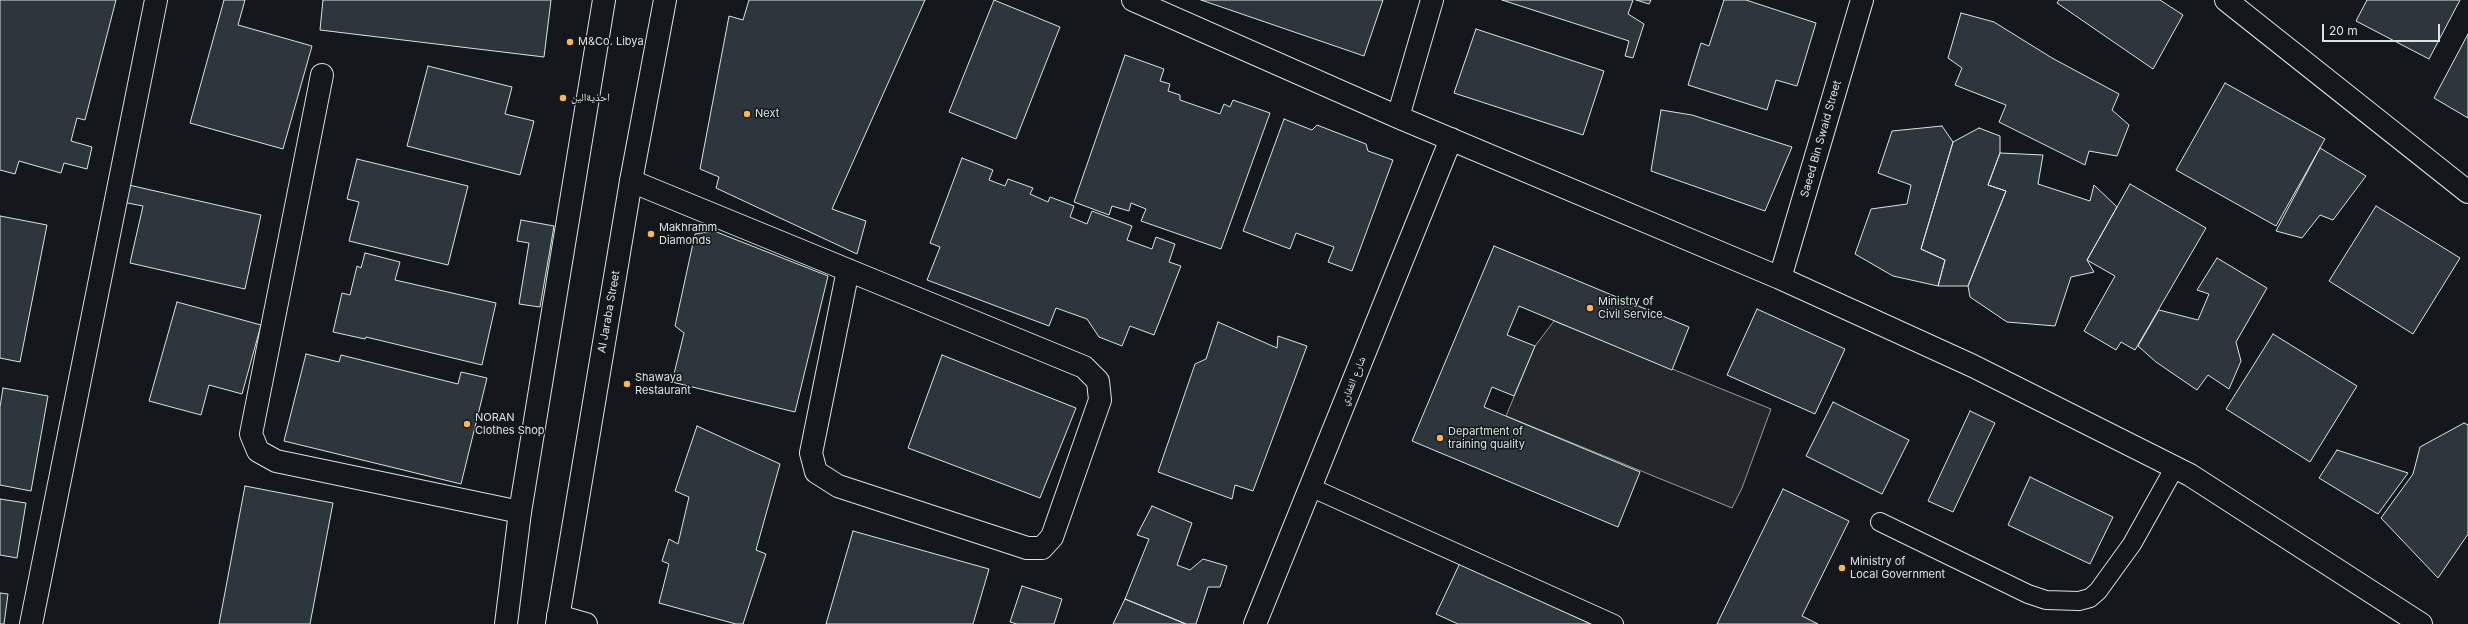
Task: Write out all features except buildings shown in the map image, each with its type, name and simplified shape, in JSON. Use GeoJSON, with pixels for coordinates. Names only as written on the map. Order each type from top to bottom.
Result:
{"type":"FeatureCollection","features":[{"type":"Feature","properties":{"kind":"street"},"geometry":{"type":"LineString","coordinates":[[31,624],[156,0]]}},
{"type":"Feature","properties":{"kind":"street"},"geometry":{"type":"LineString","coordinates":[[506,624],[520,512],[604,0]]}},
{"type":"Feature","properties":{"kind":"street","name":"Al Jaraba Street"},"geometry":{"type":"LineString","coordinates":[[558,620],[631,180],[665,0]]}},
{"type":"Feature","properties":{"kind":"street"},"geometry":{"type":"LineString","coordinates":[[1133,0],[1179,9],[1398,117],[1780,278],[1973,366],[2190,475],[2421,624]]}},
{"type":"Feature","properties":{"kind":"street"},"geometry":{"type":"LineString","coordinates":[[1398,117],[1432,0]]}},
{"type":"Feature","properties":{"kind":"street","name":"Saeed Bin Swaid Street"},"geometry":{"type":"LineString","coordinates":[[1780,278],[1862,0]]}},
{"type":"Feature","properties":{"kind":"street"},"geometry":{"type":"LineString","coordinates":[[2226,0],[2249,7],[2468,192]]}},
{"type":"Feature","properties":{"kind":"street"},"geometry":{"type":"LineString","coordinates":[[322,75],[251,434],[258,451],[276,461],[520,512]]}},
{"type":"Feature","properties":{"kind":"street","name":"شارع الغفاري"},"geometry":{"type":"LineString","coordinates":[[1255,624],[1451,139]]}},
{"type":"Feature","properties":{"kind":"street"},"geometry":{"type":"LineString","coordinates":[[631,180],[1084,367],[1098,381],[1100,400],[1052,537],[1042,548],[1027,548],[838,486],[816,472],[810,453],[848,270]]}},
{"type":"Feature","properties":{"kind":"street"},"geometry":{"type":"LineString","coordinates":[[558,620],[586,624]]}},
{"type":"Feature","properties":{"kind":"lane"},"geometry":{"type":"LineString","coordinates":[[1880,522],[2028,594],[2046,600],[2079,601],[2090,598],[2098,591],[2128,550],[2175,467]]}},
{"type":"Feature","properties":{"kind":"lane"},"geometry":{"type":"LineString","coordinates":[[1310,487],[1614,624]]}},
{"type":"Feature","properties":{"kind":"shaded area"},"geometry":{"type":"Polygon","coordinates":[[[1554,321],[1771,409],[1742,488],[1732,508],[1506,416],[1535,346],[1554,321]]]}},
{"type":"Feature","properties":{"kind":"place","name":"M&Co. Libya"},"geometry":{"type":"Point","coordinates":[570,42]}},
{"type":"Feature","properties":{"kind":"place","name":"احذيةالين"},"geometry":{"type":"Point","coordinates":[563,98]}},
{"type":"Feature","properties":{"kind":"place","name":"Next"},"geometry":{"type":"Point","coordinates":[747,114]}},
{"type":"Feature","properties":{"kind":"place","name":"Makhramm Diamonds"},"geometry":{"type":"Point","coordinates":[651,234]}},
{"type":"Feature","properties":{"kind":"place","name":"Ministry of Civil Service"},"geometry":{"type":"Point","coordinates":[1590,308]}},
{"type":"Feature","properties":{"kind":"place","name":"Shawaya Restaurant"},"geometry":{"type":"Point","coordinates":[627,384]}},
{"type":"Feature","properties":{"kind":"place","name":"NORAN Clothes Shop"},"geometry":{"type":"Point","coordinates":[467,424]}},
{"type":"Feature","properties":{"kind":"place","name":"Department of training quality"},"geometry":{"type":"Point","coordinates":[1440,438]}},
{"type":"Feature","properties":{"kind":"place","name":"Ministry of Local Government"},"geometry":{"type":"Point","coordinates":[1842,568]}}]}
